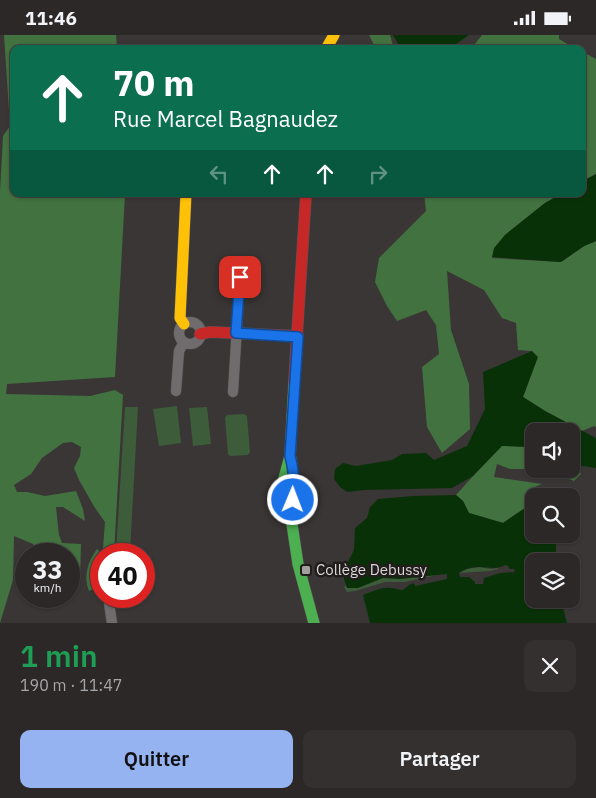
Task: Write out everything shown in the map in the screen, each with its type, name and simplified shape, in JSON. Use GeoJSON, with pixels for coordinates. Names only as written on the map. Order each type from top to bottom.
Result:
{"type":"FeatureCollection","features":[{"type":"Feature","properties":{"kind":"street"},"geometry":{"type":"LineString","coordinates":[[184,325],[180,318],[186,197]]}},
{"type":"Feature","properties":{"kind":"street"},"geometry":{"type":"LineString","coordinates":[[306,197],[290,456],[283,482],[284,495],[290,511],[298,565],[314,623]]}},
{"type":"Feature","properties":{"kind":"street"},"geometry":{"type":"LineString","coordinates":[[233,392],[240,277]]}},
{"type":"Feature","properties":{"kind":"street"},"geometry":{"type":"LineString","coordinates":[[191,323],[197,325],[200,331],[197,341],[191,344],[182,340],[179,333],[184,325],[191,323]]}},
{"type":"Feature","properties":{"kind":"street"},"geometry":{"type":"LineString","coordinates":[[200,335],[210,331],[298,337]]}},
{"type":"Feature","properties":{"kind":"street"},"geometry":{"type":"LineString","coordinates":[[176,391],[179,351],[184,342]]}},
{"type":"Feature","properties":{"kind":"street"},"geometry":{"type":"LineString","coordinates":[[110,608],[112,623]]}},
{"type":"Feature","properties":{"kind":"shaded area"},"geometry":{"type":"Polygon","coordinates":[[[4,35],[116,35],[117,45],[10,45],[10,126],[4,35]]]}},
{"type":"Feature","properties":{"kind":"shaded area"},"geometry":{"type":"Polygon","coordinates":[[[369,35],[390,35],[393,45],[374,45],[369,35]]]}},
{"type":"Feature","properties":{"kind":"shaded area"},"geometry":{"type":"Polygon","coordinates":[[[393,35],[469,35],[455,45],[399,45],[393,35]]]}},
{"type":"Feature","properties":{"kind":"shaded area"},"geometry":{"type":"Polygon","coordinates":[[[482,35],[559,35],[559,39],[569,45],[474,45],[482,35]]]}},
{"type":"Feature","properties":{"kind":"shaded area"},"geometry":{"type":"Polygon","coordinates":[[[586,54],[596,59],[596,174],[586,179],[586,54]]]}},
{"type":"Feature","properties":{"kind":"shaded area"},"geometry":{"type":"Polygon","coordinates":[[[10,126],[10,197],[125,197],[115,377],[7,384],[6,394],[90,396],[115,390],[123,395],[115,543],[103,543],[105,522],[95,508],[74,468],[80,456],[81,447],[72,442],[63,443],[42,458],[31,474],[14,485],[17,492],[45,496],[76,491],[83,509],[85,521],[63,507],[56,507],[59,535],[62,543],[31,543],[14,536],[13,580],[0,623],[0,192],[3,136],[10,126]]]}},
{"type":"Feature","properties":{"kind":"shaded area"},"geometry":{"type":"Polygon","coordinates":[[[596,174],[596,241],[584,246],[561,262],[492,257],[494,248],[505,235],[545,203],[556,197],[586,197],[586,179],[596,174]]]}},
{"type":"Feature","properties":{"kind":"shaded area"},"geometry":{"type":"Polygon","coordinates":[[[424,197],[556,197],[545,203],[505,235],[492,258],[561,262],[584,246],[596,241],[596,427],[594,426],[582,431],[580,430],[580,423],[567,423],[523,397],[537,357],[531,351],[518,350],[516,323],[502,318],[484,290],[447,271],[451,330],[469,384],[470,429],[442,453],[427,427],[422,367],[439,354],[436,325],[426,310],[397,321],[375,282],[379,258],[426,211],[424,197]]]}},
{"type":"Feature","properties":{"kind":"shaded area"},"geometry":{"type":"Polygon","coordinates":[[[532,351],[538,357],[523,397],[568,423],[525,423],[525,447],[502,446],[473,476],[452,488],[347,492],[340,487],[334,479],[335,469],[343,463],[356,466],[392,460],[402,454],[426,453],[434,460],[467,446],[485,409],[483,372],[532,351]]]}},
{"type":"Feature","properties":{"kind":"shaded area"},"geometry":{"type":"Polygon","coordinates":[[[177,406],[181,443],[159,446],[153,409],[177,406]]]}},
{"type":"Feature","properties":{"kind":"shaded area"},"geometry":{"type":"Polygon","coordinates":[[[125,407],[138,407],[130,543],[117,543],[125,407]]]}},
{"type":"Feature","properties":{"kind":"shaded area"},"geometry":{"type":"Polygon","coordinates":[[[207,407],[211,444],[193,446],[189,408],[207,407]]]}},
{"type":"Feature","properties":{"kind":"shaded area"},"geometry":{"type":"Polygon","coordinates":[[[244,414],[247,416],[250,452],[248,455],[230,456],[228,454],[225,418],[227,415],[244,414]]]}},
{"type":"Feature","properties":{"kind":"shaded area"},"geometry":{"type":"Polygon","coordinates":[[[580,430],[596,438],[596,468],[580,466],[580,430]]]}},
{"type":"Feature","properties":{"kind":"shaded area"},"geometry":{"type":"Polygon","coordinates":[[[502,445],[525,447],[525,469],[510,469],[497,464],[494,477],[542,484],[532,488],[525,488],[525,508],[503,523],[469,513],[463,501],[456,495],[502,445]]]}},
{"type":"Feature","properties":{"kind":"shaded area"},"geometry":{"type":"Polygon","coordinates":[[[456,495],[463,501],[469,513],[503,523],[525,508],[525,543],[556,543],[556,551],[556,553],[525,553],[525,608],[563,608],[567,623],[370,623],[363,595],[384,588],[403,590],[414,583],[415,586],[447,579],[447,574],[400,579],[383,578],[358,588],[347,588],[344,579],[345,568],[354,550],[355,528],[367,518],[370,507],[378,499],[456,495]],[[505,565],[495,568],[473,567],[459,573],[460,577],[469,577],[475,584],[483,584],[484,578],[500,573],[515,572],[514,569],[510,569],[505,565]]]}},
{"type":"Feature","properties":{"kind":"shaded area"},"geometry":{"type":"Polygon","coordinates":[[[80,544],[81,544],[80,582],[80,544]]]}},
{"type":"Feature","properties":{"kind":"shaded area"},"geometry":{"type":"Polygon","coordinates":[[[90,562],[89,591],[86,580],[90,562]]]}},
{"type":"Feature","properties":{"kind":"shaded area"},"geometry":{"type":"Polygon","coordinates":[[[480,567],[498,569],[459,573],[467,569],[480,567]]]}},
{"type":"Feature","properties":{"kind":"shaded area"},"geometry":{"type":"Polygon","coordinates":[[[447,573],[404,582],[385,582],[355,591],[347,592],[344,587],[385,575],[447,573]]]}},
{"type":"Feature","properties":{"kind":"traffic: fast"},"geometry":{"type":"LineString","coordinates":[[294,383],[290,456],[283,482],[284,495],[290,511],[298,564],[314,623]]}},
{"type":"Feature","properties":{"kind":"traffic: fast"},"geometry":{"type":"LineString","coordinates":[[290,511],[294,485],[291,459]]}},
{"type":"Feature","properties":{"kind":"traffic: slow"},"geometry":{"type":"LineString","coordinates":[[328,45],[334,35]]}},
{"type":"Feature","properties":{"kind":"traffic: slow"},"geometry":{"type":"LineString","coordinates":[[184,324],[180,318],[186,197]]}},
{"type":"Feature","properties":{"kind":"traffic: jam"},"geometry":{"type":"LineString","coordinates":[[294,383],[306,197]]}},
{"type":"Feature","properties":{"kind":"traffic: jam"},"geometry":{"type":"LineString","coordinates":[[200,334],[210,332],[298,336]]}},
{"type":"Feature","properties":{"kind":"place","name":"Collège Debussy"},"geometry":{"type":"Point","coordinates":[306,570]}},
{"type":"Feature","properties":{"kind":"route"},"geometry":{"type":"LineString","coordinates":[[240,277],[236,333],[298,337],[290,456],[294,471],[295,487],[293,500]]}}]}
